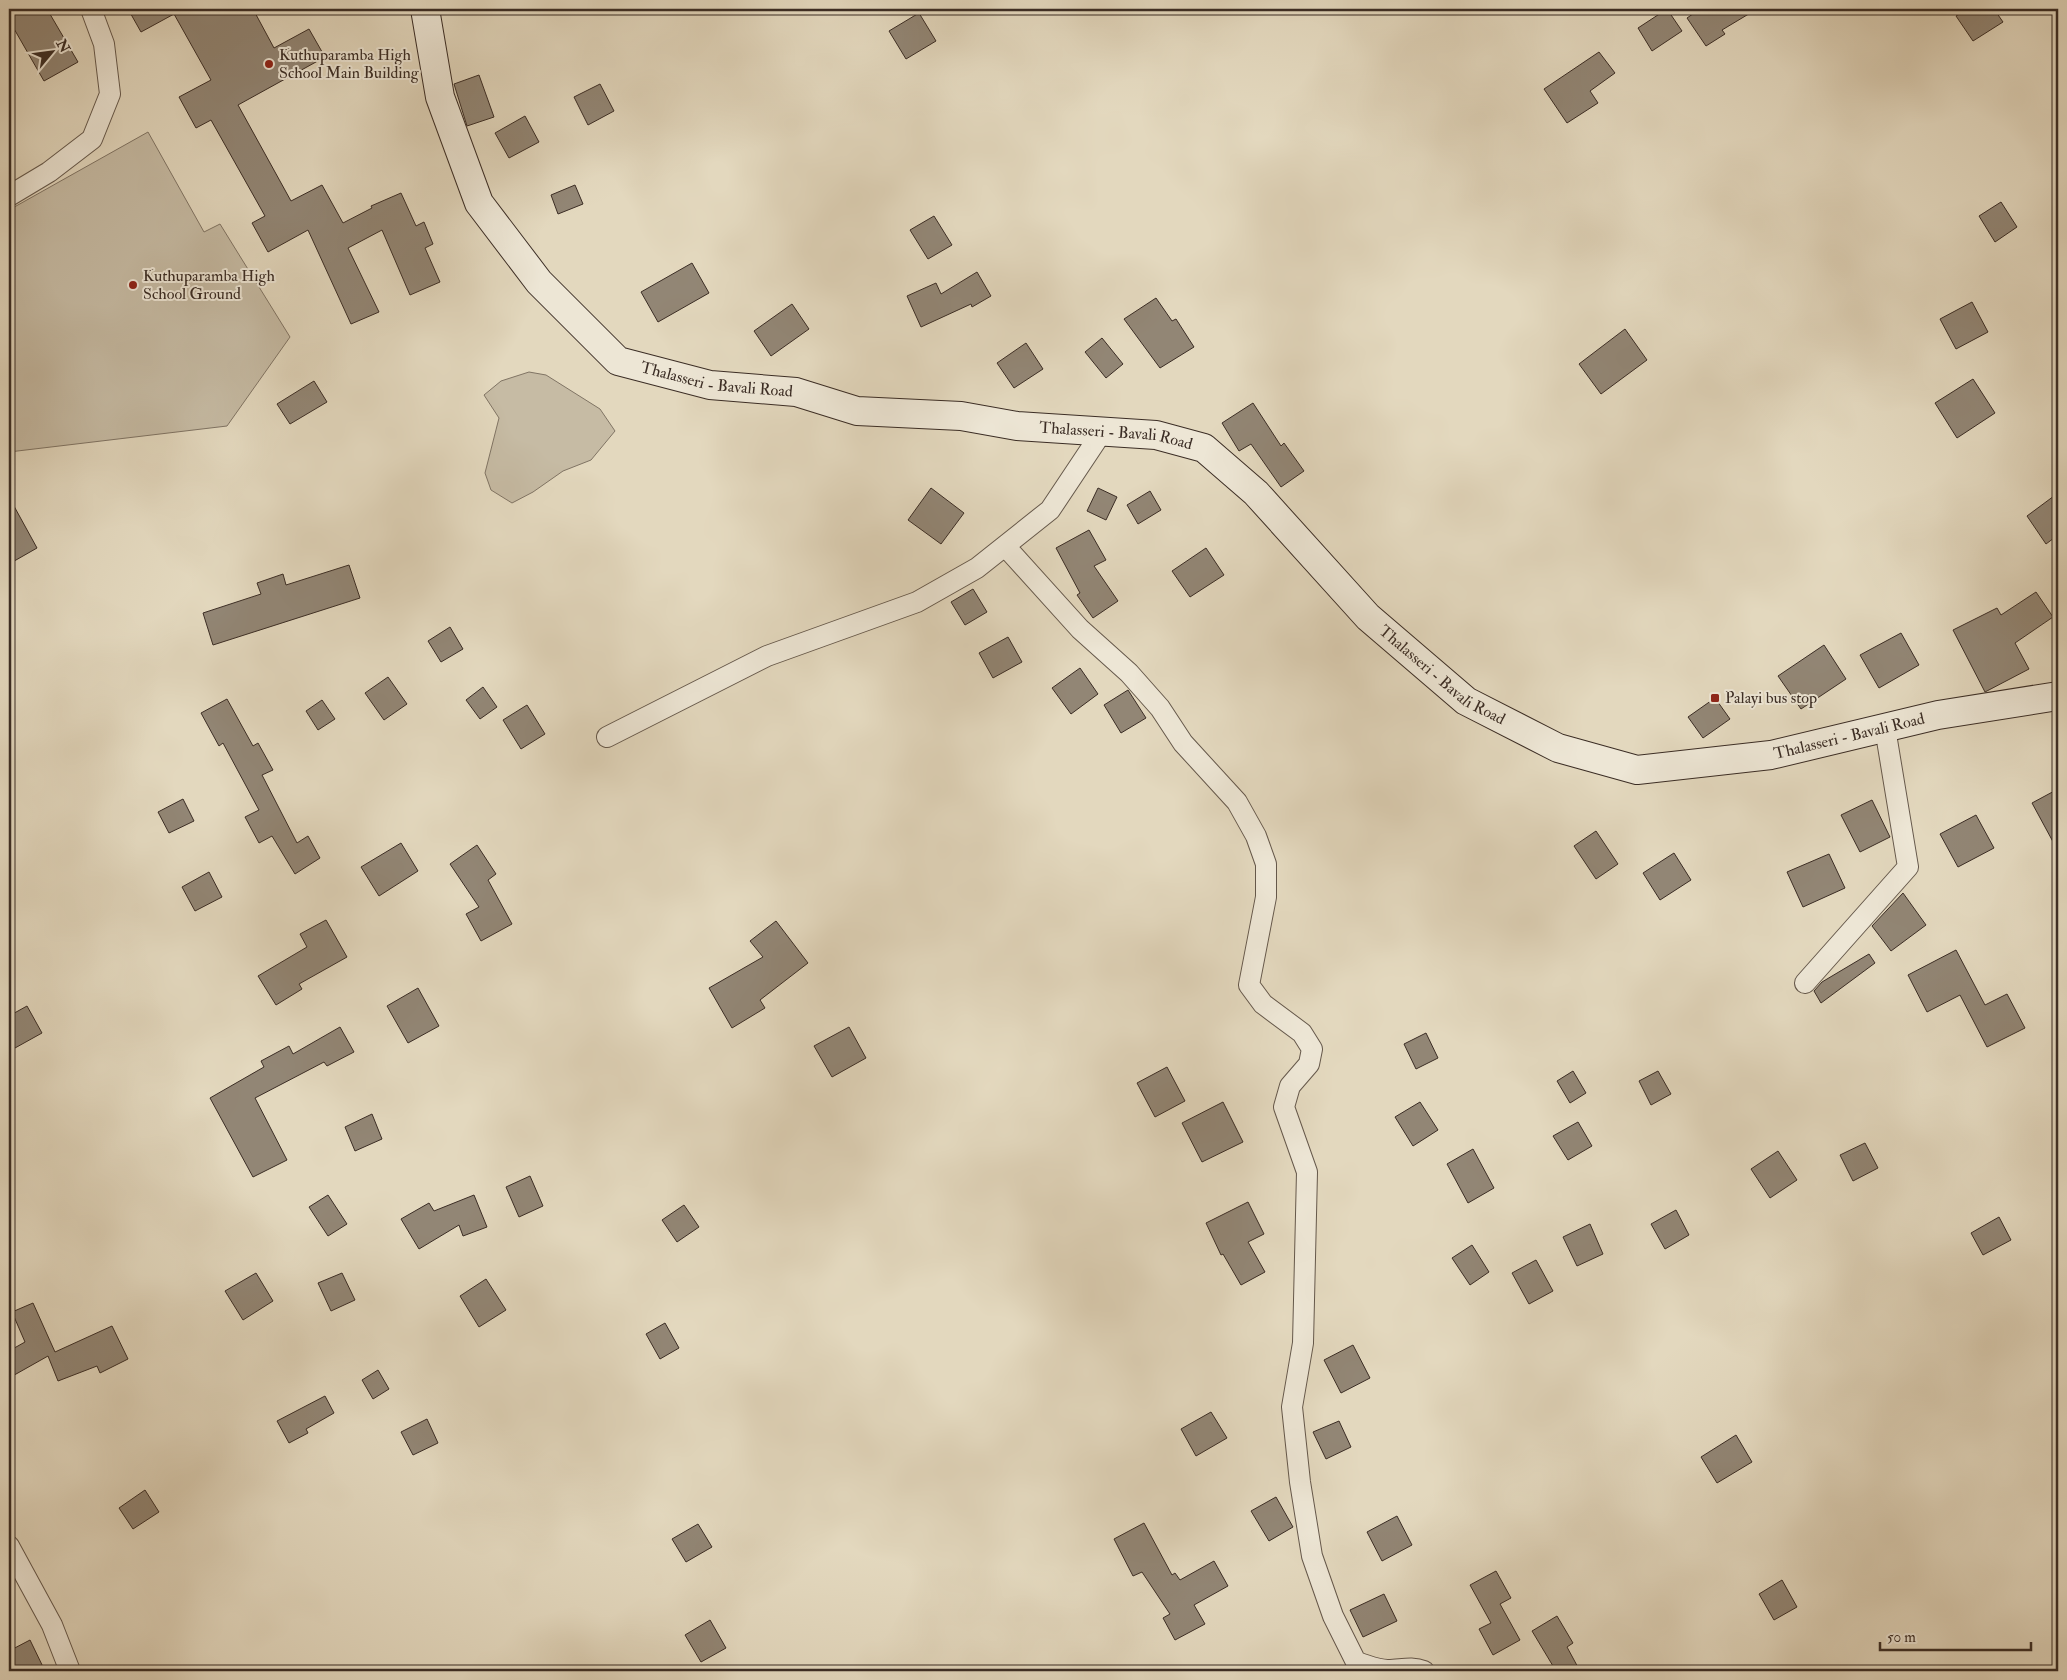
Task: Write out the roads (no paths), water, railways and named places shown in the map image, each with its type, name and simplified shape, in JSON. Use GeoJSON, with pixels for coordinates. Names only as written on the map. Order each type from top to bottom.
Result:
{"type":"FeatureCollection","features":[{"type":"Feature","properties":{"kind":"main road","name":"Thalasseri - Bavali Road"},"geometry":{"type":"LineString","coordinates":[[425,9],[440,97],[479,203],[539,282],[618,361],[710,385],[796,392],[857,411],[961,416],[1017,426],[1156,436],[1204,448],[1256,493],[1368,617],[1466,701],[1558,748],[1637,770],[1771,755],[1938,715],[2058,696]]}},
{"type":"Feature","properties":{"kind":"street"},"geometry":{"type":"LineString","coordinates":[[9,196],[49,172],[92,139],[110,94],[104,44],[91,9]]}},
{"type":"Feature","properties":{"kind":"street"},"geometry":{"type":"LineString","coordinates":[[607,737],[767,656],[917,602],[977,568],[1050,510],[1102,432]]}},
{"type":"Feature","properties":{"kind":"street"},"geometry":{"type":"LineString","coordinates":[[1005,546],[1080,629],[1129,673],[1160,708],[1183,743],[1237,802],[1256,836],[1266,864],[1266,897],[1250,985],[1263,1004],[1302,1033],[1312,1049],[1309,1064],[1290,1086],[1284,1107],[1308,1172],[1303,1343],[1292,1407],[1300,1482],[1312,1556],[1334,1616],[1356,1662],[1388,1670],[1404,1667],[1424,1671]]}},
{"type":"Feature","properties":{"kind":"street"},"geometry":{"type":"LineString","coordinates":[[1805,983],[1908,867],[1885,728]]}},
{"type":"Feature","properties":{"kind":"street"},"geometry":{"type":"LineString","coordinates":[[9,1546],[52,1625],[70,1671]]}},
{"type":"Feature","properties":{"kind":"place","name":"Kuthuparamba High School Main Building"},"geometry":{"type":"Point","coordinates":[269,64]}},
{"type":"Feature","properties":{"kind":"place","name":"Kuthuparamba High School Ground"},"geometry":{"type":"Point","coordinates":[133,285]}},
{"type":"Feature","properties":{"kind":"place","name":"Palayi bus stop"},"geometry":{"type":"Point","coordinates":[1715,698]}}]}
